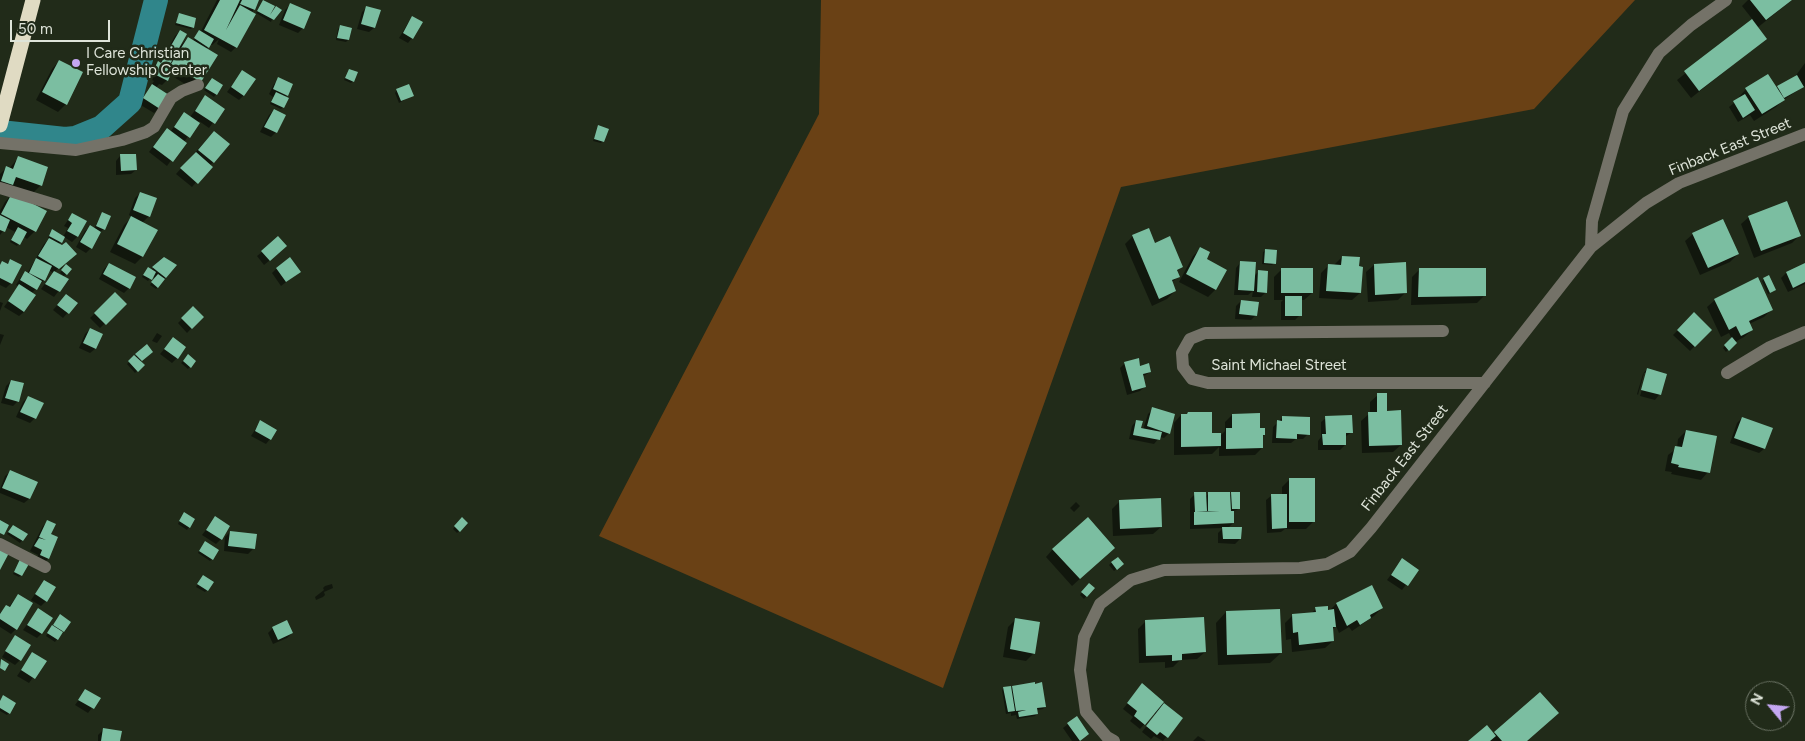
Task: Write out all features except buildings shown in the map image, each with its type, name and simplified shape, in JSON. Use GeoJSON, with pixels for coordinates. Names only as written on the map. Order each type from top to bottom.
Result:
{"type":"FeatureCollection","features":[{"type":"Feature","properties":{"kind":"highway"},"geometry":{"type":"LineString","coordinates":[[0,125],[33,0]]}},
{"type":"Feature","properties":{"kind":"street"},"geometry":{"type":"LineString","coordinates":[[1591,247],[1592,221],[1623,112],[1659,53],[1691,25],[1726,0]]}},
{"type":"Feature","properties":{"kind":"street"},"geometry":{"type":"LineString","coordinates":[[0,143],[76,150],[122,140],[146,132],[154,127],[171,98],[182,91],[198,85]]}},
{"type":"Feature","properties":{"kind":"street","name":"Finback East Street"},"geometry":{"type":"LineString","coordinates":[[1114,741],[1107,736],[1086,712],[1080,670],[1084,637],[1100,604],[1131,580],[1164,570],[1300,568],[1327,564],[1350,552],[1371,528],[1591,247],[1646,202],[1679,183],[1805,134]]}},
{"type":"Feature","properties":{"kind":"street"},"geometry":{"type":"LineString","coordinates":[[0,188],[56,204]]}},
{"type":"Feature","properties":{"kind":"street","name":"Saint Michael Street"},"geometry":{"type":"LineString","coordinates":[[1443,332],[1205,333],[1190,339],[1182,353],[1183,367],[1192,378],[1208,383],[1485,383]]}},
{"type":"Feature","properties":{"kind":"street"},"geometry":{"type":"LineString","coordinates":[[1726,373],[1770,347],[1805,332]]}},
{"type":"Feature","properties":{"kind":"street"},"geometry":{"type":"LineString","coordinates":[[0,544],[44,566]]}},
{"type":"Feature","properties":{"kind":"shaded area"},"geometry":{"type":"Polygon","coordinates":[[[821,0],[1635,0],[1534,109],[1121,187],[943,688],[599,536],[819,114],[821,0]]]}},
{"type":"Feature","properties":{"kind":"waterway"},"geometry":{"type":"LineString","coordinates":[[0,132],[65,139],[75,138],[102,127],[130,102],[156,0]]}},
{"type":"Feature","properties":{"kind":"place","name":"I Care Christian Fellowship Center"},"geometry":{"type":"Point","coordinates":[76,63]}}]}
